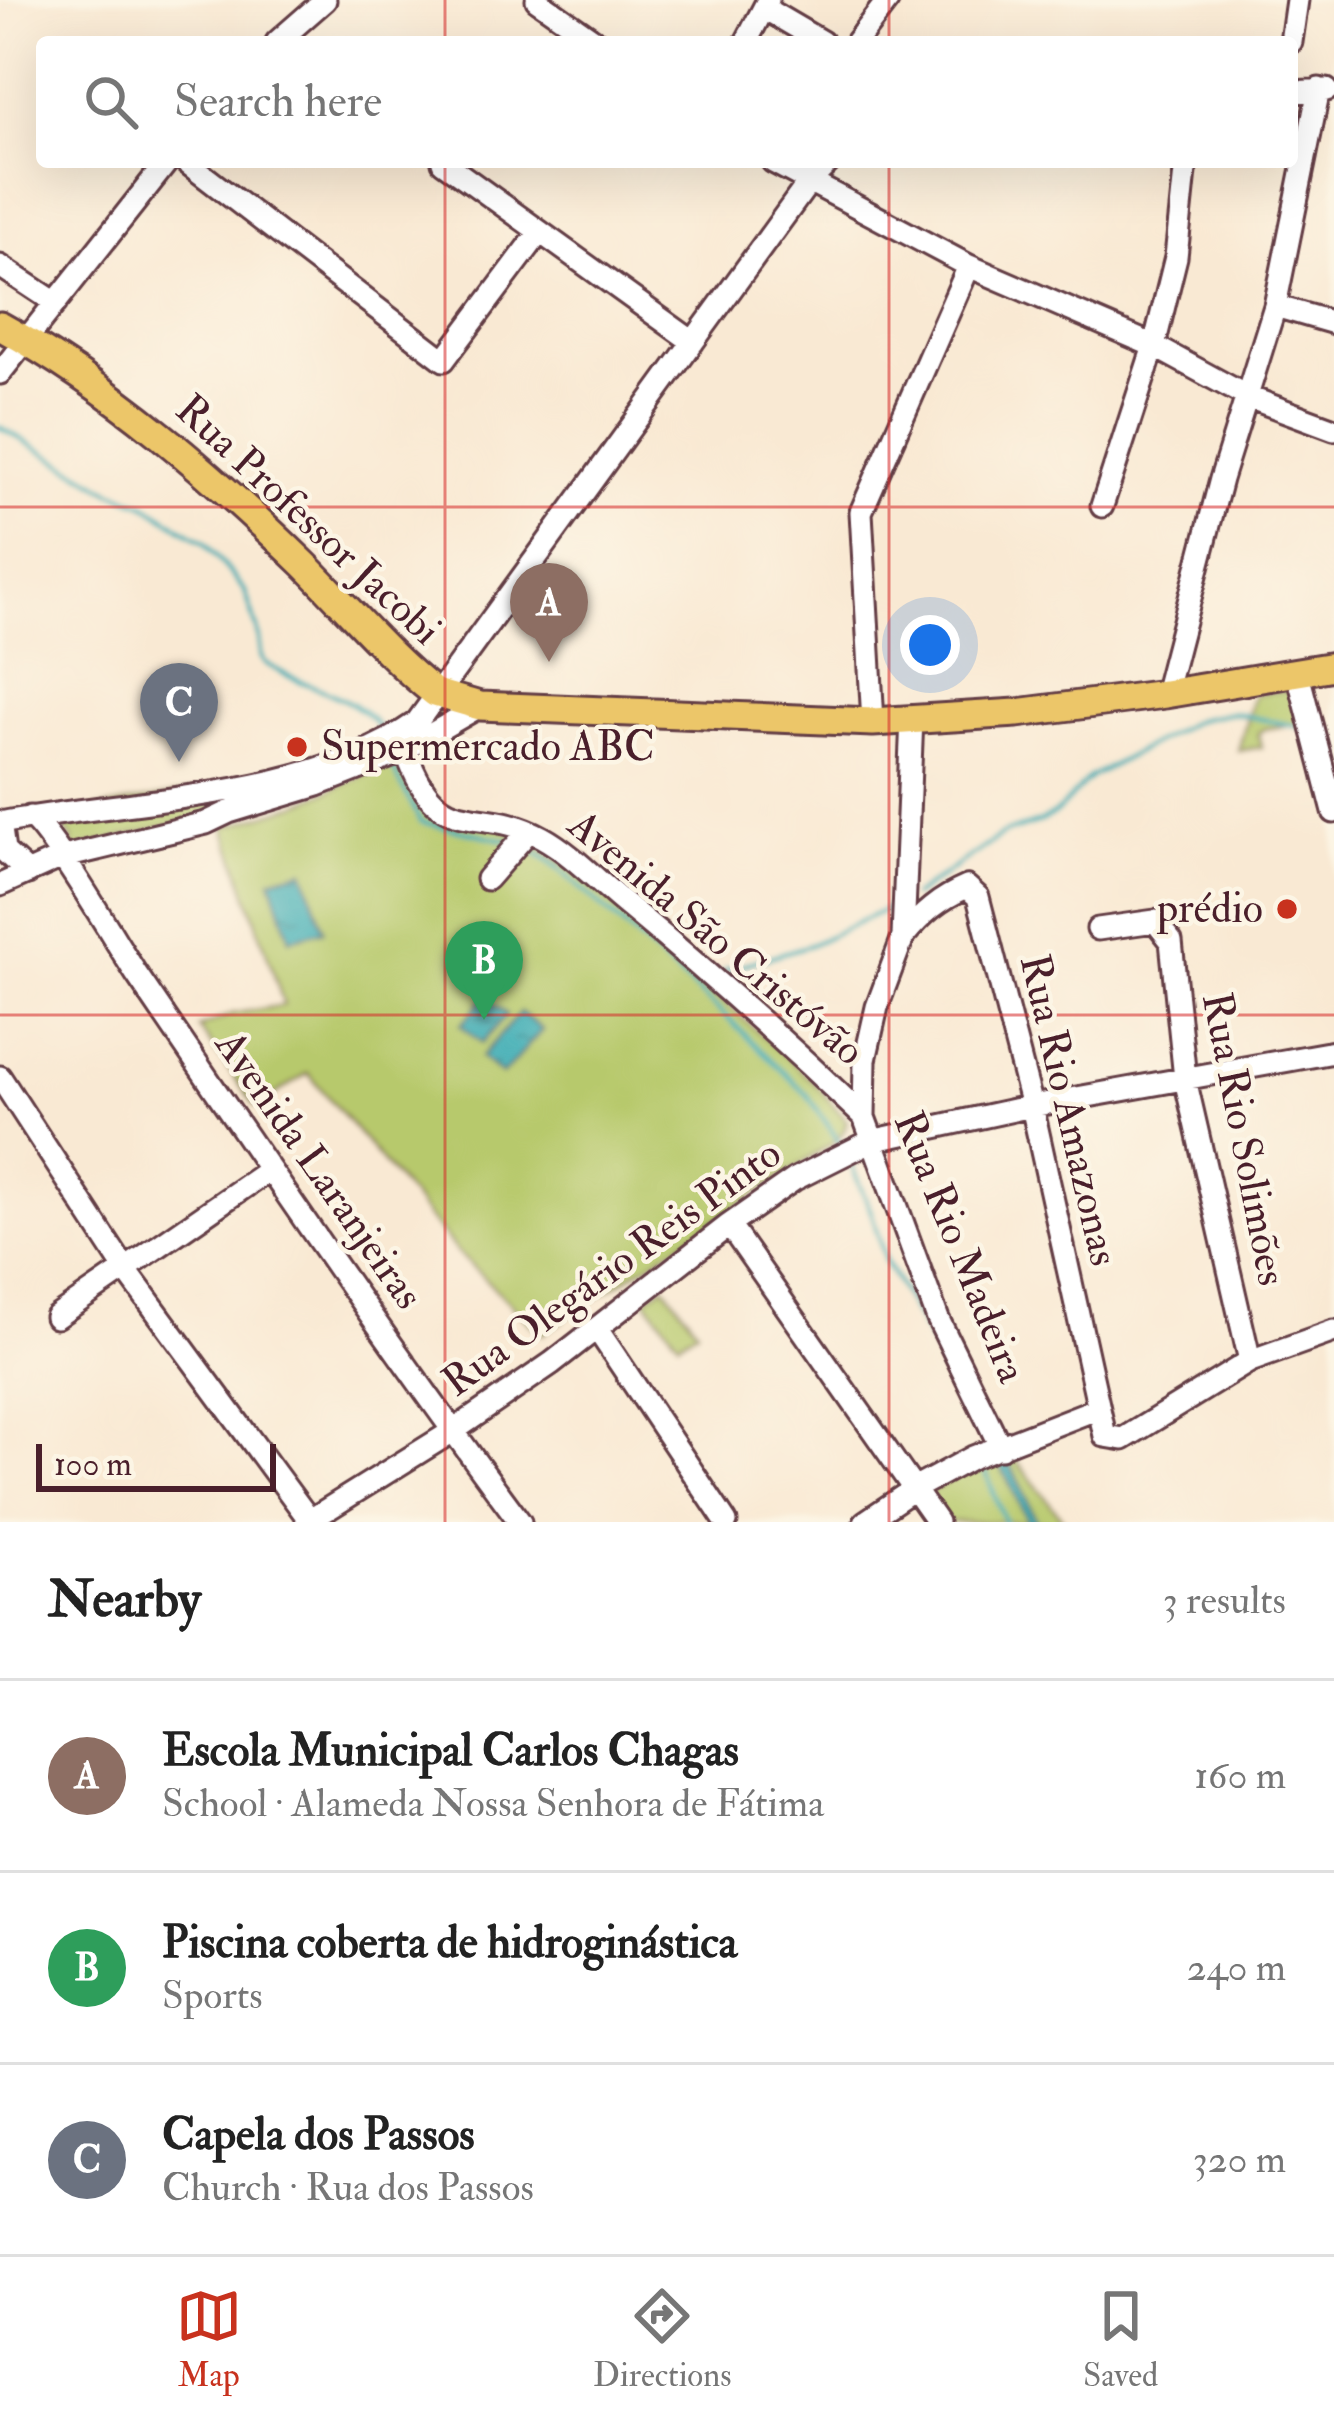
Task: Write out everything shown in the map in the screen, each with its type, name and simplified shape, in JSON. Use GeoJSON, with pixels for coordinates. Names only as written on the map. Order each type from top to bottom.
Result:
{"type":"FeatureCollection","features":[{"type":"Feature","properties":{"kind":"main road","name":"Rua Professor Jacobi"},"geometry":{"type":"LineString","coordinates":[[10,332],[140,420],[219,482],[435,693],[480,706],[873,722],[1017,712],[1166,694],[1334,666]]}},
{"type":"Feature","properties":{"kind":"street"},"geometry":{"type":"LineString","coordinates":[[285,36],[325,0]]}},
{"type":"Feature","properties":{"kind":"street"},"geometry":{"type":"LineString","coordinates":[[537,0],[588,36]]}},
{"type":"Feature","properties":{"kind":"street"},"geometry":{"type":"LineString","coordinates":[[861,36],[888,0]]}},
{"type":"Feature","properties":{"kind":"street"},"geometry":{"type":"LineString","coordinates":[[1292,36],[1297,0]]}},
{"type":"Feature","properties":{"kind":"street"},"geometry":{"type":"LineString","coordinates":[[749,36],[766,4],[813,36]]}},
{"type":"Feature","properties":{"kind":"street"},"geometry":{"type":"LineString","coordinates":[[1166,694],[1221,479],[1275,306],[1317,95]]}},
{"type":"Feature","properties":{"kind":"street"},"geometry":{"type":"LineString","coordinates":[[0,373],[10,332],[56,303],[162,168]]}},
{"type":"Feature","properties":{"kind":"street"},"geometry":{"type":"LineString","coordinates":[[194,168],[444,360],[539,233]]}},
{"type":"Feature","properties":{"kind":"street"},"geometry":{"type":"LineString","coordinates":[[451,168],[693,342]]}},
{"type":"Feature","properties":{"kind":"street"},"geometry":{"type":"LineString","coordinates":[[784,168],[969,266],[1154,346],[1248,397],[1334,429]]}},
{"type":"Feature","properties":{"kind":"street"},"geometry":{"type":"LineString","coordinates":[[28,872],[4,851],[0,823],[221,791],[391,749],[416,722],[823,168]]}},
{"type":"Feature","properties":{"kind":"street"},"geometry":{"type":"LineString","coordinates":[[1102,506],[1154,346],[1176,257],[1185,168]]}},
{"type":"Feature","properties":{"kind":"street"},"geometry":{"type":"LineString","coordinates":[[0,266],[56,303]]}},
{"type":"Feature","properties":{"kind":"street"},"geometry":{"type":"LineString","coordinates":[[873,722],[861,512],[969,266]]}},
{"type":"Feature","properties":{"kind":"street"},"geometry":{"type":"LineString","coordinates":[[1275,306],[1334,323]]}},
{"type":"Feature","properties":{"kind":"street"},"geometry":{"type":"LineString","coordinates":[[1298,674],[1334,812]]}},
{"type":"Feature","properties":{"kind":"street"},"geometry":{"type":"LineString","coordinates":[[0,885],[60,858],[206,823],[391,749],[480,706]]}},
{"type":"Feature","properties":{"kind":"street","name":"Rua Rio Madeira"},"geometry":{"type":"LineString","coordinates":[[912,718],[903,937],[865,1060],[863,1117],[855,1148],[1001,1448]]}},
{"type":"Feature","properties":{"kind":"street","name":"Avenida São Cristóvão"},"geometry":{"type":"LineString","coordinates":[[391,749],[446,812],[542,837],[780,1036],[863,1117]]}},
{"type":"Feature","properties":{"kind":"street","name":"Avenida Laranjeiras"},"geometry":{"type":"LineString","coordinates":[[30,817],[41,824],[269,1170],[520,1522]]}},
{"type":"Feature","properties":{"kind":"street"},"geometry":{"type":"LineString","coordinates":[[487,879],[528,832]]}},
{"type":"Feature","properties":{"kind":"street","name":"Rua Rio Amazonas"},"geometry":{"type":"LineString","coordinates":[[903,937],[924,911],[947,896],[967,887],[978,897],[1031,1106],[1105,1436],[1123,1439],[1250,1361]]}},
{"type":"Feature","properties":{"kind":"street","name":"Rua Rio Solimões"},"geometry":{"type":"LineString","coordinates":[[1098,929],[1156,921],[1171,941],[1185,1079],[1250,1361]]}},
{"type":"Feature","properties":{"kind":"street","name":"Rua Olegário Reis Pinto"},"geometry":{"type":"LineString","coordinates":[[310,1521],[453,1432],[795,1179],[855,1148],[1031,1106],[1334,1052]]}},
{"type":"Feature","properties":{"kind":"street"},"geometry":{"type":"LineString","coordinates":[[0,1077],[125,1269],[310,1521]]}},
{"type":"Feature","properties":{"kind":"street"},"geometry":{"type":"LineString","coordinates":[[56,1317],[269,1170]]}},
{"type":"Feature","properties":{"kind":"street"},"geometry":{"type":"LineString","coordinates":[[729,1225],[937,1522]]}},
{"type":"Feature","properties":{"kind":"street"},"geometry":{"type":"LineString","coordinates":[[597,1329],[726,1522]]}},
{"type":"Feature","properties":{"kind":"street"},"geometry":{"type":"LineString","coordinates":[[1250,1361],[1334,1331]]}},
{"type":"Feature","properties":{"kind":"street"},"geometry":{"type":"LineString","coordinates":[[865,1522],[973,1457],[1096,1409]]}},
{"type":"Feature","properties":{"kind":"green space"},"geometry":{"type":"Polygon","coordinates":[[[1295,689],[1304,723],[1264,729],[1258,733],[1261,747],[1238,751],[1254,694],[1295,689]]]}},
{"type":"Feature","properties":{"kind":"green space"},"geometry":{"type":"Polygon","coordinates":[[[436,699],[457,713],[265,800],[72,850],[72,839],[55,817],[340,762],[436,699]]]}},
{"type":"Feature","properties":{"kind":"green space"},"geometry":{"type":"Polygon","coordinates":[[[404,758],[421,798],[531,840],[580,874],[812,1080],[847,1121],[833,1143],[542,1334],[459,1254],[308,1073],[256,1107],[199,1028],[232,1014],[284,1005],[225,827],[296,805],[404,758]]]}},
{"type":"Feature","properties":{"kind":"green space"},"geometry":{"type":"Polygon","coordinates":[[[664,1285],[697,1329],[679,1342],[646,1299],[664,1285]]]}},
{"type":"Feature","properties":{"kind":"green space"},"geometry":{"type":"Polygon","coordinates":[[[1012,1455],[1065,1522],[947,1522],[928,1493],[974,1467],[1012,1455]]]}},
{"type":"Feature","properties":{"kind":"water"},"geometry":{"type":"Polygon","coordinates":[[[304,870],[324,930],[290,939],[271,879],[304,870]]]}},
{"type":"Feature","properties":{"kind":"water"},"geometry":{"type":"Polygon","coordinates":[[[485,997],[507,1015],[482,1043],[461,1025],[485,997]]]}},
{"type":"Feature","properties":{"kind":"water"},"geometry":{"type":"Polygon","coordinates":[[[520,1012],[542,1030],[502,1075],[481,1057],[520,1012]]]}},
{"type":"Feature","properties":{"kind":"water"},"geometry":{"type":"Polygon","coordinates":[[[1007,1457],[1037,1522],[1028,1522],[998,1460],[1007,1457]]]}},
{"type":"Feature","properties":{"kind":"waterway"},"geometry":{"type":"LineString","coordinates":[[0,427],[111,491],[144,504],[204,542],[245,591],[262,660],[359,709],[383,735]]}},
{"type":"Feature","properties":{"kind":"waterway"},"geometry":{"type":"LineString","coordinates":[[913,896],[1005,833],[1057,812],[1089,778],[1196,720],[1232,713],[1301,727]]}},
{"type":"Feature","properties":{"kind":"waterway"},"geometry":{"type":"LineString","coordinates":[[390,763],[421,822],[510,841]]}},
{"type":"Feature","properties":{"kind":"waterway"},"geometry":{"type":"LineString","coordinates":[[526,846],[551,862],[723,1014],[807,1094],[842,1146]]}},
{"type":"Feature","properties":{"kind":"waterway"},"geometry":{"type":"LineString","coordinates":[[725,970],[810,945],[897,904]]}},
{"type":"Feature","properties":{"kind":"waterway"},"geometry":{"type":"LineString","coordinates":[[850,1162],[885,1261],[981,1431]]}},
{"type":"Feature","properties":{"kind":"waterway"},"geometry":{"type":"LineString","coordinates":[[985,1470],[1005,1522]]}},
{"type":"Feature","properties":{"kind":"place","name":"Escola Municipal Carlos Chagas"},"geometry":{"type":"Point","coordinates":[549,662]}},
{"type":"Feature","properties":{"kind":"place","name":"Supermercado ABC"},"geometry":{"type":"Point","coordinates":[297,747]}},
{"type":"Feature","properties":{"kind":"place","name":"Capela dos Passos"},"geometry":{"type":"Point","coordinates":[179,762]}},
{"type":"Feature","properties":{"kind":"place","name":"prédio"},"geometry":{"type":"Point","coordinates":[1287,909]}},
{"type":"Feature","properties":{"kind":"place","name":"Piscina coberta de hidroginástica"},"geometry":{"type":"Point","coordinates":[484,1020]}}]}
